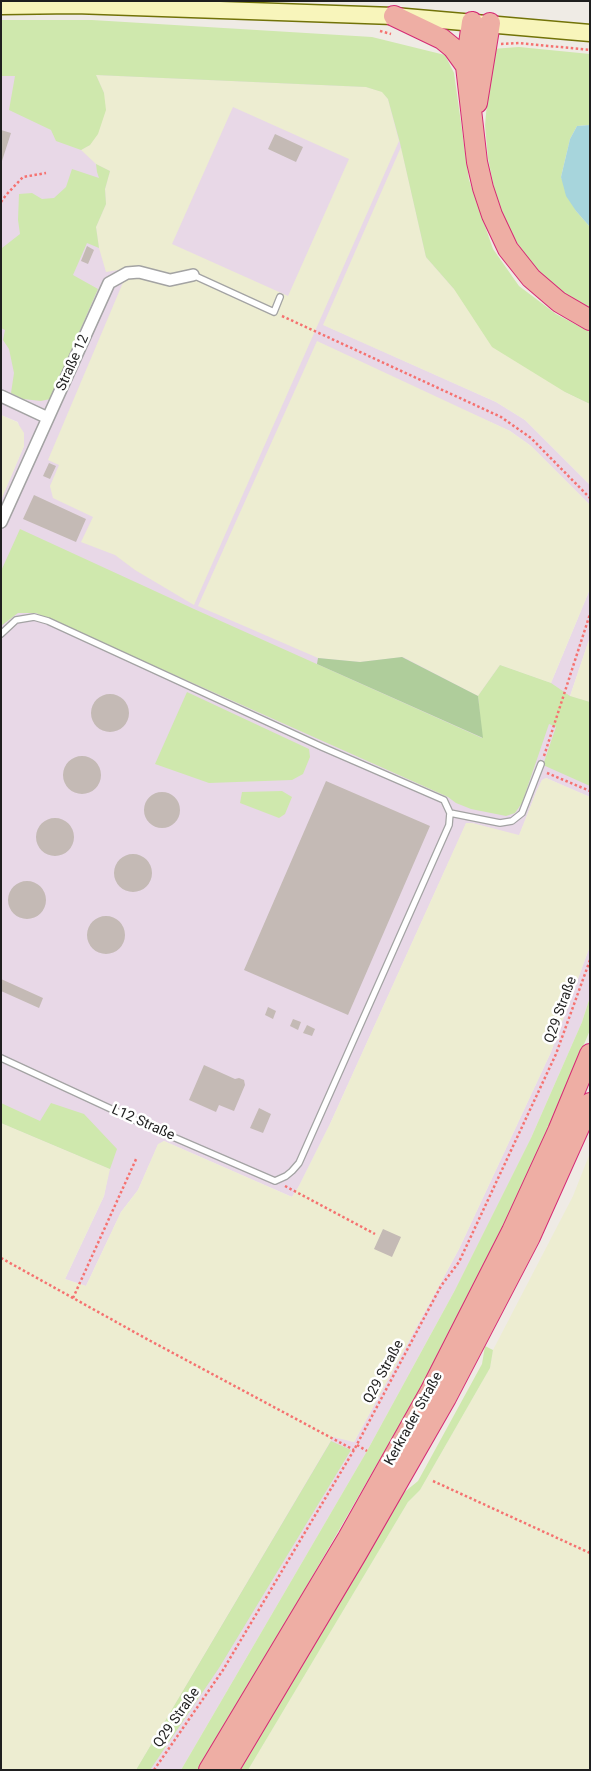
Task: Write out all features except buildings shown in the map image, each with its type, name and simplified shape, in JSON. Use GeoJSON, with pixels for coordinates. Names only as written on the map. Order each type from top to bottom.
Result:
{"type":"FeatureCollection","features":[{"type":"Feature","properties":{"kind":"highway"},"geometry":{"type":"LineString","coordinates":[[394,16],[442,38],[453,48],[466,66]]}},
{"type":"Feature","properties":{"kind":"highway"},"geometry":{"type":"LineString","coordinates":[[481,22],[466,66],[474,122],[477,162],[492,215],[508,249],[521,268],[538,286],[559,302],[590,320]]}},
{"type":"Feature","properties":{"kind":"highway"},"geometry":{"type":"LineString","coordinates":[[474,122],[481,22]]}},
{"type":"Feature","properties":{"kind":"highway","name":"Kerkrader Straße"},"geometry":{"type":"LineString","coordinates":[[209,1770],[348,1538],[430,1392],[512,1231],[558,1131],[590,1054]]}},
{"type":"Feature","properties":{"kind":"highway","name":"Kerkrader Straße"},"geometry":{"type":"LineString","coordinates":[[228,1770],[356,1555],[446,1398],[530,1238],[590,1103]]}},
{"type":"Feature","properties":{"kind":"main road"},"geometry":{"type":"LineString","coordinates":[[1,6],[75,5],[394,16],[481,22],[590,33]]}},
{"type":"Feature","properties":{"kind":"street","name":"Straße 12"},"geometry":{"type":"LineString","coordinates":[[1,522],[110,282],[127,273],[140,272],[170,280],[193,275]]}},
{"type":"Feature","properties":{"kind":"street"},"geometry":{"type":"LineString","coordinates":[[1,396],[48,418]]}},
{"type":"Feature","properties":{"kind":"lane"},"geometry":{"type":"LineString","coordinates":[[193,275],[274,312],[280,297]]}},
{"type":"Feature","properties":{"kind":"lane"},"geometry":{"type":"LineString","coordinates":[[1,634],[16,620],[34,617],[48,621],[313,743],[444,800],[450,813],[449,825],[299,1164],[286,1176],[275,1181]]}},
{"type":"Feature","properties":{"kind":"lane"},"geometry":{"type":"LineString","coordinates":[[450,813],[500,822],[512,821],[522,813],[540,767]]}},
{"type":"Feature","properties":{"kind":"lane","name":"L12 Straße"},"geometry":{"type":"LineString","coordinates":[[1,1058],[150,1127],[275,1181]]}},
{"type":"Feature","properties":{"kind":"path"},"geometry":{"type":"LineString","coordinates":[[1,202],[24,177],[46,173]]}},
{"type":"Feature","properties":{"kind":"path"},"geometry":{"type":"LineString","coordinates":[[274,312],[501,416],[531,438],[590,498]]}},
{"type":"Feature","properties":{"kind":"path"},"geometry":{"type":"LineString","coordinates":[[590,614],[540,767],[590,791]]}},
{"type":"Feature","properties":{"kind":"path","name":"Q29 Straße"},"geometry":{"type":"LineString","coordinates":[[154,1770],[223,1670],[357,1445],[441,1286],[459,1262],[556,1054],[590,960]]}},
{"type":"Feature","properties":{"kind":"path"},"geometry":{"type":"LineString","coordinates":[[73,1298],[137,1157]]}},
{"type":"Feature","properties":{"kind":"path"},"geometry":{"type":"LineString","coordinates":[[275,1181],[375,1234]]}},
{"type":"Feature","properties":{"kind":"path"},"geometry":{"type":"LineString","coordinates":[[1,1258],[144,1338],[354,1450]]}},
{"type":"Feature","properties":{"kind":"path"},"geometry":{"type":"LineString","coordinates":[[357,1445],[366,1451]]}},
{"type":"Feature","properties":{"kind":"path"},"geometry":{"type":"LineString","coordinates":[[433,1481],[590,1553]]}},
{"type":"Feature","properties":{"kind":"shaded area"},"geometry":{"type":"Polygon","coordinates":[[[1,75],[356,75],[404,107],[590,404],[565,392],[324,325],[496,402],[525,420],[590,485],[590,505],[531,446],[510,431],[448,403],[500,665],[551,683],[590,589],[590,637],[570,696],[590,702],[590,797],[546,778],[542,780],[537,790],[519,836],[472,823],[466,824],[330,1124],[292,1197],[164,1141],[158,1145],[138,1190],[121,1212],[86,1286],[65,1279],[104,1196],[109,1169],[1,1123],[1,500],[24,446],[18,422],[1,415],[1,75]]]}},
{"type":"Feature","properties":{"kind":"shaded area"},"geometry":{"type":"Polygon","coordinates":[[[590,946],[590,997],[582,1022],[531,1138],[455,1290],[367,1451],[181,1770],[136,1770],[333,1436],[354,1442],[459,1249],[551,1052],[590,946]]]}},
{"type":"Feature","properties":{"kind":"green space"},"geometry":{"type":"Polygon","coordinates":[[[1,20],[92,20],[372,37],[445,55],[454,73],[469,180],[493,249],[519,286],[556,314],[590,332],[590,404],[565,392],[492,347],[454,289],[426,257],[400,143],[388,99],[382,92],[366,87],[96,75],[104,93],[106,110],[98,134],[90,145],[81,150],[56,141],[51,130],[9,110],[15,76],[1,76],[1,20]]]}},
{"type":"Feature","properties":{"kind":"green space"},"geometry":{"type":"Polygon","coordinates":[[[519,47],[590,54],[590,125],[577,126],[570,139],[561,177],[576,211],[590,227],[590,310],[567,296],[547,280],[524,254],[507,226],[495,193],[488,158],[485,125],[492,49],[519,47]]]}},
{"type":"Feature","properties":{"kind":"green space"},"geometry":{"type":"Polygon","coordinates":[[[96,75],[366,87],[383,92],[388,99],[399,141],[194,605],[135,570],[115,555],[81,542],[93,517],[53,498],[50,486],[59,465],[48,460],[127,273],[118,270],[106,272],[99,248],[96,227],[106,204],[105,189],[110,171],[96,164],[81,150],[90,145],[104,93],[96,75]],[[233,107],[172,244],[288,296],[349,159],[233,107]]]}},
{"type":"Feature","properties":{"kind":"green space"},"geometry":{"type":"Polygon","coordinates":[[[401,147],[426,257],[454,289],[565,392],[590,404],[590,485],[525,420],[496,402],[323,325],[401,147]]]}},
{"type":"Feature","properties":{"kind":"green space"},"geometry":{"type":"Polygon","coordinates":[[[96,164],[110,171],[105,189],[106,204],[96,227],[99,248],[87,243],[73,275],[98,289],[50,399],[41,401],[23,399],[11,393],[14,373],[9,349],[3,340],[5,330],[1,328],[2,248],[20,234],[18,220],[19,194],[32,193],[42,199],[54,198],[66,187],[72,169],[99,178],[96,164]]]}},
{"type":"Feature","properties":{"kind":"green space"},"geometry":{"type":"Polygon","coordinates":[[[317,341],[510,431],[531,446],[590,505],[590,589],[551,683],[500,665],[478,696],[403,657],[360,662],[318,658],[198,606],[317,341]]]}},
{"type":"Feature","properties":{"kind":"green space"},"geometry":{"type":"Polygon","coordinates":[[[1,415],[17,422],[24,433],[24,446],[1,500],[1,415]]]}},
{"type":"Feature","properties":{"kind":"green space"},"geometry":{"type":"Polygon","coordinates":[[[20,529],[482,738],[478,696],[500,665],[551,683],[570,696],[590,702],[590,786],[543,765],[556,727],[549,724],[522,803],[515,813],[506,816],[471,809],[36,613],[18,613],[1,626],[1,571],[20,529]]]}},
{"type":"Feature","properties":{"kind":"green space"},"geometry":{"type":"Polygon","coordinates":[[[590,637],[590,702],[570,696],[590,637]]]}},
{"type":"Feature","properties":{"kind":"green space"},"geometry":{"type":"Polygon","coordinates":[[[402,657],[478,696],[483,738],[317,664],[318,658],[360,662],[402,657]]]}},
{"type":"Feature","properties":{"kind":"green space"},"geometry":{"type":"Polygon","coordinates":[[[187,692],[309,749],[310,757],[303,774],[292,780],[209,783],[155,764],[187,692]]]}},
{"type":"Feature","properties":{"kind":"green space"},"geometry":{"type":"Polygon","coordinates":[[[546,778],[590,797],[590,946],[551,1052],[459,1249],[354,1442],[333,1437],[136,1770],[1,1770],[1,1123],[110,1169],[104,1196],[65,1279],[86,1286],[121,1212],[138,1190],[158,1144],[164,1141],[292,1197],[330,1124],[466,823],[519,835],[537,790],[542,780],[546,778]]]}},
{"type":"Feature","properties":{"kind":"green space"},"geometry":{"type":"Polygon","coordinates":[[[282,791],[292,797],[285,814],[279,818],[240,803],[242,792],[282,791]]]}},
{"type":"Feature","properties":{"kind":"green space"},"geometry":{"type":"Polygon","coordinates":[[[590,997],[590,1030],[521,1195],[425,1381],[198,1770],[181,1770],[367,1451],[455,1290],[531,1138],[582,1022],[590,997]]]}},
{"type":"Feature","properties":{"kind":"green space"},"geometry":{"type":"Polygon","coordinates":[[[1,1103],[40,1121],[51,1103],[84,1114],[117,1149],[110,1169],[1,1123],[1,1103]]]}},
{"type":"Feature","properties":{"kind":"green space"},"geometry":{"type":"Polygon","coordinates":[[[590,1153],[590,1770],[248,1770],[408,1502],[420,1490],[490,1368],[493,1350],[573,1196],[590,1153]]]}},
{"type":"Feature","properties":{"kind":"green space"},"geometry":{"type":"Polygon","coordinates":[[[485,1346],[493,1350],[490,1368],[420,1490],[408,1502],[248,1770],[239,1770],[401,1495],[418,1481],[482,1364],[485,1346]]]}},
{"type":"Feature","properties":{"kind":"green space"},"geometry":{"type":"Polygon","coordinates":[[[331,1441],[351,1450],[219,1668],[150,1770],[136,1770],[331,1441]]]}},
{"type":"Feature","properties":{"kind":"water"},"geometry":{"type":"Polygon","coordinates":[[[590,125],[590,227],[566,196],[561,177],[570,139],[577,126],[590,125]]]}}]}
